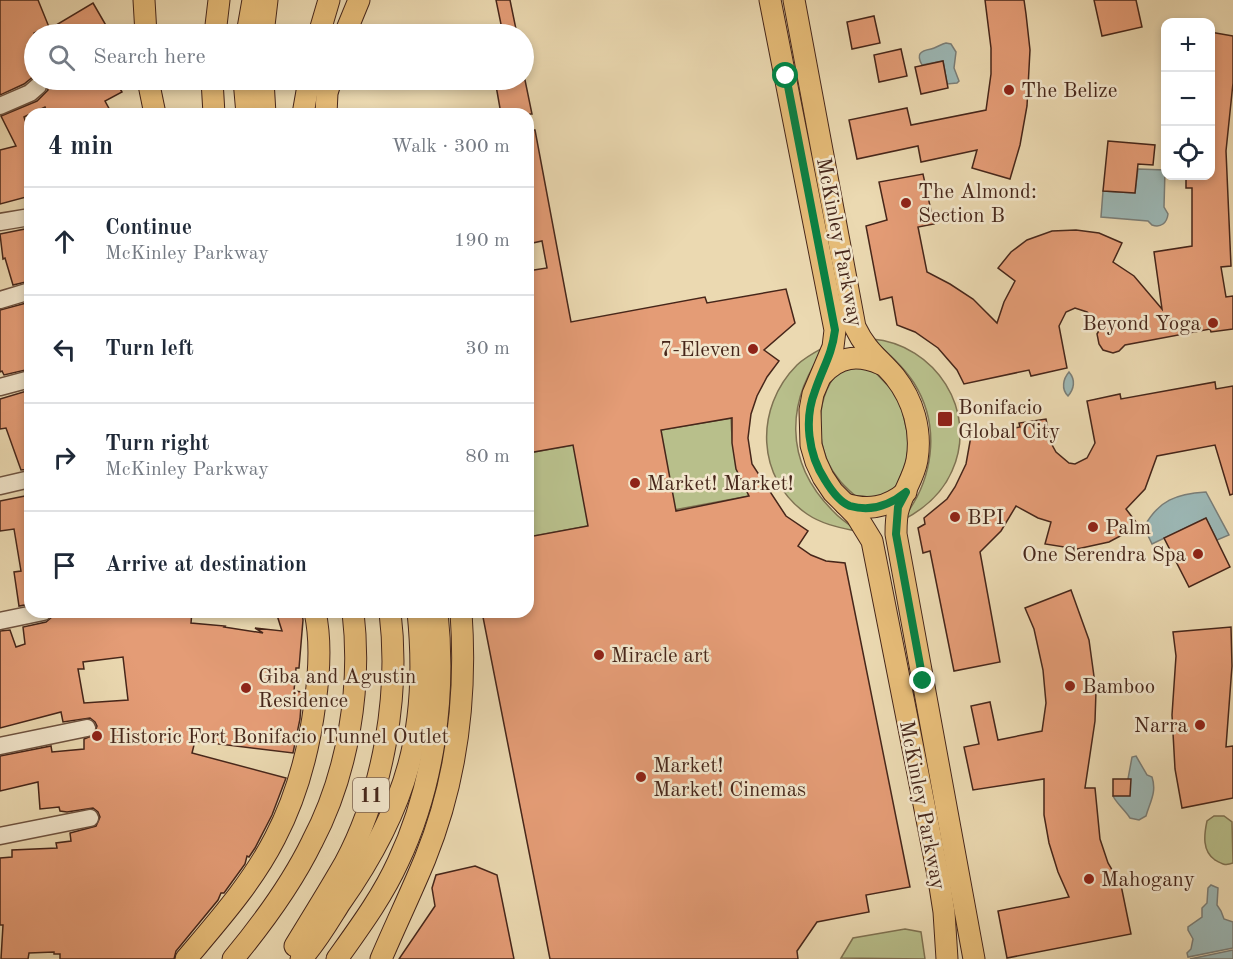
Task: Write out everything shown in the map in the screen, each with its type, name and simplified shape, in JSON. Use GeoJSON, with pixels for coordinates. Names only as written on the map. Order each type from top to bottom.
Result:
{"type":"FeatureCollection","features":[{"type":"Feature","properties":{"kind":"main road"},"geometry":{"type":"LineString","coordinates":[[144,0],[145,24]]}},
{"type":"Feature","properties":{"kind":"main road"},"geometry":{"type":"LineString","coordinates":[[216,24],[219,0]]}},
{"type":"Feature","properties":{"kind":"main road"},"geometry":{"type":"LineString","coordinates":[[249,24],[253,0]]}},
{"type":"Feature","properties":{"kind":"main road"},"geometry":{"type":"LineString","coordinates":[[264,24],[267,0]]}},
{"type":"Feature","properties":{"kind":"main road"},"geometry":{"type":"LineString","coordinates":[[322,24],[329,0]]}},
{"type":"Feature","properties":{"kind":"main road"},"geometry":{"type":"LineString","coordinates":[[349,24],[358,0]]}},
{"type":"Feature","properties":{"kind":"main road","name":"McKinley Parkway"},"geometry":{"type":"LineString","coordinates":[[770,0],[835,330],[830,355],[820,377],[810,410],[811,445],[823,477],[833,492],[860,521],[872,541],[939,880],[947,959]]}},
{"type":"Feature","properties":{"kind":"main road","name":"McKinley Parkway"},"geometry":{"type":"LineString","coordinates":[[794,0],[855,327],[870,353],[904,391],[912,406],[917,424],[919,441],[917,459],[913,476],[898,507],[896,534],[974,959]]}},
{"type":"Feature","properties":{"kind":"main road"},"geometry":{"type":"LineString","coordinates":[[150,90],[154,108]]}},
{"type":"Feature","properties":{"kind":"main road"},"geometry":{"type":"LineString","coordinates":[[213,90],[214,108]]}},
{"type":"Feature","properties":{"kind":"main road"},"geometry":{"type":"LineString","coordinates":[[245,90],[246,108]]}},
{"type":"Feature","properties":{"kind":"main road"},"geometry":{"type":"LineString","coordinates":[[264,90],[265,108]]}},
{"type":"Feature","properties":{"kind":"main road"},"geometry":{"type":"LineString","coordinates":[[304,108],[307,90]]}},
{"type":"Feature","properties":{"kind":"main road"},"geometry":{"type":"LineString","coordinates":[[326,108],[328,90]]}},
{"type":"Feature","properties":{"kind":"main road"},"geometry":{"type":"LineString","coordinates":[[820,377],[829,367],[848,358],[868,358],[881,364]]}},
{"type":"Feature","properties":{"kind":"main road"},"geometry":{"type":"LineString","coordinates":[[845,504],[857,508],[877,507],[896,501],[906,492]]}},
{"type":"Feature","properties":{"kind":"main road"},"geometry":{"type":"LineString","coordinates":[[186,959],[243,888],[275,839],[297,787],[311,733],[319,676],[315,618]]}},
{"type":"Feature","properties":{"kind":"main road"},"geometry":{"type":"LineString","coordinates":[[340,618],[354,672]]}},
{"type":"Feature","properties":{"kind":"main road","name":"11"},"geometry":{"type":"LineString","coordinates":[[233,959],[261,925],[312,843],[330,801],[345,754],[351,717],[354,672],[353,618]]}},
{"type":"Feature","properties":{"kind":"main road","name":"11"},"geometry":{"type":"LineString","coordinates":[[286,959],[346,861],[365,815],[380,767],[393,671],[390,618]]}},
{"type":"Feature","properties":{"kind":"main road"},"geometry":{"type":"LineString","coordinates":[[301,959],[363,870],[384,832],[403,788],[412,753],[420,704],[418,618]]}},
{"type":"Feature","properties":{"kind":"main road"},"geometry":{"type":"LineString","coordinates":[[337,959],[374,906],[398,862],[422,793],[434,747],[440,689],[438,618]]}},
{"type":"Feature","properties":{"kind":"main road"},"geometry":{"type":"LineString","coordinates":[[381,959],[436,830],[457,745],[463,696],[464,644],[462,618]]}},
{"type":"Feature","properties":{"kind":"main road"},"geometry":{"type":"LineString","coordinates":[[374,959],[404,907]]}},
{"type":"Feature","properties":{"kind":"street"},"geometry":{"type":"LineString","coordinates":[[0,106],[23,97],[33,90]]}},
{"type":"Feature","properties":{"kind":"street"},"geometry":{"type":"LineString","coordinates":[[0,222],[24,218]]}},
{"type":"Feature","properties":{"kind":"street"},"geometry":{"type":"LineString","coordinates":[[0,300],[24,293]]}},
{"type":"Feature","properties":{"kind":"street"},"geometry":{"type":"LineString","coordinates":[[0,387],[24,381]]}},
{"type":"Feature","properties":{"kind":"street"},"geometry":{"type":"LineString","coordinates":[[0,486],[24,480]]}},
{"type":"Feature","properties":{"kind":"street"},"geometry":{"type":"LineString","coordinates":[[0,621],[24,616]]}},
{"type":"Feature","properties":{"kind":"street"},"geometry":{"type":"LineString","coordinates":[[0,746],[87,728]]}},
{"type":"Feature","properties":{"kind":"street"},"geometry":{"type":"LineString","coordinates":[[0,836],[90,818]]}},
{"type":"Feature","properties":{"kind":"green space"},"geometry":{"type":"Polygon","coordinates":[[[872,339],[895,344],[915,353],[932,367],[946,384],[955,404],[960,426],[959,448],[948,479],[931,500],[917,512],[901,521],[912,506],[927,472],[931,436],[923,400],[914,383],[872,339]]]}},
{"type":"Feature","properties":{"kind":"green space"},"geometry":{"type":"Polygon","coordinates":[[[828,345],[804,387],[798,408],[796,430],[798,451],[817,493],[837,515],[860,532],[826,523],[807,514],[790,499],[778,482],[770,463],[767,443],[768,422],[773,401],[783,382],[797,365],[828,345]]]}},
{"type":"Feature","properties":{"kind":"green space"},"geometry":{"type":"Polygon","coordinates":[[[844,366],[872,369],[892,390],[901,405],[909,440],[906,463],[894,492],[860,500],[842,483],[829,464],[821,435],[822,405],[834,377],[844,366]]]}},
{"type":"Feature","properties":{"kind":"green space"},"geometry":{"type":"Polygon","coordinates":[[[731,418],[736,458],[749,496],[534,536],[534,452],[731,418]]]}},
{"type":"Feature","properties":{"kind":"green space"},"geometry":{"type":"Polygon","coordinates":[[[1214,816],[1224,816],[1232,822],[1233,863],[1222,863],[1215,860],[1208,852],[1205,842],[1206,826],[1207,821],[1214,816]]]}},
{"type":"Feature","properties":{"kind":"green space"},"geometry":{"type":"Polygon","coordinates":[[[905,929],[921,932],[925,959],[841,958],[853,938],[905,929]]]}},
{"type":"Feature","properties":{"kind":"water"},"geometry":{"type":"Polygon","coordinates":[[[946,43],[951,44],[956,52],[954,68],[959,81],[957,83],[947,84],[943,61],[922,65],[919,58],[922,52],[946,43]]]}},
{"type":"Feature","properties":{"kind":"water"},"geometry":{"type":"Polygon","coordinates":[[[1138,169],[1161,170],[1161,180],[1165,180],[1164,207],[1168,214],[1165,222],[1155,226],[1148,221],[1101,217],[1103,191],[1135,193],[1138,169]]]}},
{"type":"Feature","properties":{"kind":"water"},"geometry":{"type":"Polygon","coordinates":[[[1069,372],[1073,378],[1073,384],[1068,396],[1064,390],[1064,384],[1069,372]]]}},
{"type":"Feature","properties":{"kind":"water"},"geometry":{"type":"Polygon","coordinates":[[[1206,492],[1229,535],[1217,540],[1206,518],[1152,544],[1144,527],[1156,510],[1177,497],[1206,492]]]}},
{"type":"Feature","properties":{"kind":"water"},"geometry":{"type":"Polygon","coordinates":[[[1136,756],[1147,775],[1152,777],[1154,787],[1146,816],[1139,820],[1130,818],[1113,796],[1128,779],[1132,757],[1136,756]]]}},
{"type":"Feature","properties":{"kind":"water"},"geometry":{"type":"Polygon","coordinates":[[[1211,885],[1218,888],[1217,905],[1224,919],[1233,922],[1233,948],[1188,957],[1187,953],[1191,949],[1193,939],[1188,927],[1202,917],[1202,908],[1207,903],[1208,888],[1211,885]]]}},
{"type":"Feature","properties":{"kind":"water"},"geometry":{"type":"Polygon","coordinates":[[[1233,950],[1233,959],[1190,959],[1233,950]]]}},
{"type":"Feature","properties":{"kind":"building"},"geometry":{"type":"Polygon","coordinates":[[[0,0],[38,0],[48,24],[24,24],[24,84],[0,95],[0,0]]]}},
{"type":"Feature","properties":{"kind":"building"},"geometry":{"type":"Polygon","coordinates":[[[496,0],[510,0],[515,24],[501,24],[496,0]]]}},
{"type":"Feature","properties":{"kind":"building"},"geometry":{"type":"Polygon","coordinates":[[[985,0],[1024,0],[1026,14],[1030,50],[1027,106],[1020,145],[1010,179],[972,168],[977,150],[921,162],[918,146],[857,159],[849,120],[907,108],[911,125],[986,110],[991,74],[991,48],[985,0]]]}},
{"type":"Feature","properties":{"kind":"building"},"geometry":{"type":"Polygon","coordinates":[[[1094,0],[1136,0],[1142,27],[1102,36],[1094,0]]]}},
{"type":"Feature","properties":{"kind":"building"},"geometry":{"type":"Polygon","coordinates":[[[93,3],[105,24],[58,24],[93,3]]]}},
{"type":"Feature","properties":{"kind":"building"},"geometry":{"type":"Polygon","coordinates":[[[874,16],[880,43],[852,49],[847,22],[874,16]]]}},
{"type":"Feature","properties":{"kind":"building","name":"The Almond: Section B"},"geometry":{"type":"Polygon","coordinates":[[[1215,33],[1233,36],[1233,83],[1226,151],[1231,266],[1221,267],[1226,297],[1233,296],[1233,329],[1211,332],[1210,329],[1125,345],[1113,353],[1103,350],[1099,344],[1097,334],[1100,329],[1093,318],[1087,312],[1075,308],[1066,312],[1059,326],[1067,368],[1031,376],[1029,370],[964,384],[957,370],[938,348],[915,332],[897,325],[892,297],[880,300],[866,226],[887,220],[879,182],[923,174],[934,224],[918,227],[927,272],[973,299],[997,323],[1004,302],[1015,281],[998,268],[1011,252],[1027,240],[1052,231],[1076,230],[1099,233],[1122,243],[1113,262],[1134,276],[1162,309],[1154,252],[1192,246],[1192,188],[1186,188],[1186,180],[1215,180],[1215,33]]]}},
{"type":"Feature","properties":{"kind":"building"},"geometry":{"type":"Polygon","coordinates":[[[901,49],[907,76],[879,82],[874,55],[901,49]]]}},
{"type":"Feature","properties":{"kind":"building"},"geometry":{"type":"Polygon","coordinates":[[[943,61],[948,88],[921,94],[915,67],[943,61]]]}},
{"type":"Feature","properties":{"kind":"building"},"geometry":{"type":"Polygon","coordinates":[[[48,90],[121,90],[122,92],[105,101],[109,108],[24,108],[24,198],[0,204],[0,150],[16,146],[1,116],[37,101],[48,90]]]}},
{"type":"Feature","properties":{"kind":"building"},"geometry":{"type":"Polygon","coordinates":[[[497,90],[527,90],[531,108],[500,108],[497,90]]]}},
{"type":"Feature","properties":{"kind":"building","name":"Market! Market!"},"geometry":{"type":"Polygon","coordinates":[[[534,130],[571,322],[705,297],[707,303],[786,289],[795,323],[764,350],[779,361],[767,377],[751,414],[748,438],[752,464],[786,516],[808,531],[798,546],[826,561],[845,563],[910,887],[866,895],[869,912],[817,922],[797,951],[798,959],[550,959],[483,618],[534,618],[534,536],[588,526],[573,445],[534,452],[534,270],[547,268],[542,241],[534,243],[534,130]],[[732,418],[661,430],[676,511],[749,496],[736,469],[732,443],[732,418]]]}},
{"type":"Feature","properties":{"kind":"building"},"geometry":{"type":"Polygon","coordinates":[[[1108,141],[1155,145],[1153,165],[1138,164],[1135,193],[1103,191],[1108,141]]]}},
{"type":"Feature","properties":{"kind":"building"},"geometry":{"type":"Polygon","coordinates":[[[24,229],[24,282],[13,285],[5,258],[3,259],[0,234],[24,229]]]}},
{"type":"Feature","properties":{"kind":"building"},"geometry":{"type":"Polygon","coordinates":[[[24,304],[24,370],[4,375],[2,371],[0,372],[0,310],[24,304]]]}},
{"type":"Feature","properties":{"kind":"building","name":"Palm"},"geometry":{"type":"Polygon","coordinates":[[[1215,382],[1216,389],[1233,386],[1233,494],[1230,495],[1215,445],[1157,456],[1145,489],[1126,509],[1139,526],[1109,542],[1077,549],[1045,544],[1051,522],[1016,506],[1001,531],[980,552],[1000,662],[954,671],[930,551],[923,553],[918,528],[925,524],[924,518],[947,499],[955,487],[966,464],[971,436],[1020,427],[1019,423],[1046,419],[1051,443],[1056,452],[1069,463],[1075,464],[1087,458],[1095,443],[1087,401],[1120,394],[1121,399],[1215,382]]]}},
{"type":"Feature","properties":{"kind":"building"},"geometry":{"type":"Polygon","coordinates":[[[24,392],[24,470],[21,470],[6,428],[0,429],[0,399],[24,392]]]}},
{"type":"Feature","properties":{"kind":"building"},"geometry":{"type":"Polygon","coordinates":[[[24,496],[24,605],[19,606],[14,572],[21,571],[14,529],[0,531],[0,501],[24,496]]]}},
{"type":"Feature","properties":{"kind":"building","name":"One Serendra Spa"},"geometry":{"type":"Polygon","coordinates":[[[1206,518],[1230,567],[1189,587],[1164,538],[1206,518]]]}},
{"type":"Feature","properties":{"kind":"building"},"geometry":{"type":"Polygon","coordinates":[[[1071,590],[1089,640],[1096,691],[1095,721],[1085,788],[1095,788],[1100,839],[1108,863],[1121,885],[1131,934],[1007,958],[998,911],[1069,897],[1049,843],[1044,815],[1044,779],[973,790],[964,747],[979,744],[971,706],[990,702],[998,740],[1042,731],[1046,703],[1043,670],[1034,629],[1025,608],[1071,590]]]}},
{"type":"Feature","properties":{"kind":"building"},"geometry":{"type":"Polygon","coordinates":[[[51,618],[191,618],[191,623],[263,633],[255,628],[282,631],[278,618],[303,618],[299,668],[296,668],[294,691],[302,692],[300,719],[293,753],[195,741],[192,753],[286,778],[272,815],[255,848],[249,857],[247,856],[245,864],[224,893],[221,893],[218,900],[176,951],[174,959],[60,959],[60,954],[54,954],[54,952],[29,953],[28,959],[1,959],[3,925],[0,925],[0,858],[12,857],[12,850],[57,848],[56,843],[71,841],[70,833],[96,826],[100,817],[93,808],[67,812],[60,811],[59,807],[40,809],[38,782],[0,791],[0,756],[51,746],[52,752],[84,749],[84,739],[94,735],[97,726],[90,718],[63,722],[61,712],[0,728],[0,631],[10,630],[16,647],[25,644],[23,627],[46,622],[51,618]],[[123,657],[83,662],[84,669],[78,669],[84,703],[128,700],[123,657]]]}},
{"type":"Feature","properties":{"kind":"building","name":"Narra"},"geometry":{"type":"Polygon","coordinates":[[[1231,627],[1232,666],[1226,747],[1233,746],[1233,798],[1182,808],[1175,769],[1172,715],[1176,656],[1173,632],[1231,627]]]}},
{"type":"Feature","properties":{"kind":"building"},"geometry":{"type":"Polygon","coordinates":[[[1113,779],[1131,779],[1130,796],[1113,796],[1113,779]]]}},
{"type":"Feature","properties":{"kind":"building"},"geometry":{"type":"Polygon","coordinates":[[[475,866],[497,875],[514,959],[399,959],[435,906],[432,888],[436,875],[475,866]]]}},
{"type":"Feature","properties":{"kind":"place","name":"The Belize"},"geometry":{"type":"Point","coordinates":[1009,90]}},
{"type":"Feature","properties":{"kind":"place","name":"The Almond: Section B"},"geometry":{"type":"Point","coordinates":[906,203]}},
{"type":"Feature","properties":{"kind":"place","name":"Beyond Yoga"},"geometry":{"type":"Point","coordinates":[1213,323]}},
{"type":"Feature","properties":{"kind":"place","name":"7-Eleven"},"geometry":{"type":"Point","coordinates":[753,349]}},
{"type":"Feature","properties":{"kind":"place","name":"Bonifacio Global City"},"geometry":{"type":"Point","coordinates":[945,419]}},
{"type":"Feature","properties":{"kind":"place","name":"Market! Market!"},"geometry":{"type":"Point","coordinates":[635,483]}},
{"type":"Feature","properties":{"kind":"place","name":"BPI"},"geometry":{"type":"Point","coordinates":[955,517]}},
{"type":"Feature","properties":{"kind":"place","name":"Palm"},"geometry":{"type":"Point","coordinates":[1093,527]}},
{"type":"Feature","properties":{"kind":"place","name":"One Serendra Spa"},"geometry":{"type":"Point","coordinates":[1198,554]}},
{"type":"Feature","properties":{"kind":"place","name":"Miracle art"},"geometry":{"type":"Point","coordinates":[599,655]}},
{"type":"Feature","properties":{"kind":"place","name":"Bamboo"},"geometry":{"type":"Point","coordinates":[1070,686]}},
{"type":"Feature","properties":{"kind":"place","name":"Giba and Agustin Residence"},"geometry":{"type":"Point","coordinates":[246,688]}},
{"type":"Feature","properties":{"kind":"place","name":"Narra"},"geometry":{"type":"Point","coordinates":[1200,725]}},
{"type":"Feature","properties":{"kind":"place","name":"Historic Fort Bonifacio Tunnel Outlet"},"geometry":{"type":"Point","coordinates":[97,736]}},
{"type":"Feature","properties":{"kind":"place","name":"Market! Market! Cinemas"},"geometry":{"type":"Point","coordinates":[641,777]}},
{"type":"Feature","properties":{"kind":"place","name":"Mahogany"},"geometry":{"type":"Point","coordinates":[1089,879]}},
{"type":"Feature","properties":{"kind":"route"},"geometry":{"type":"LineString","coordinates":[[786,76],[835,330],[828,363],[813,394],[809,428],[811,445],[823,477],[845,504],[871,509],[896,501],[906,492],[898,507],[896,534],[923,681]]}}]}
